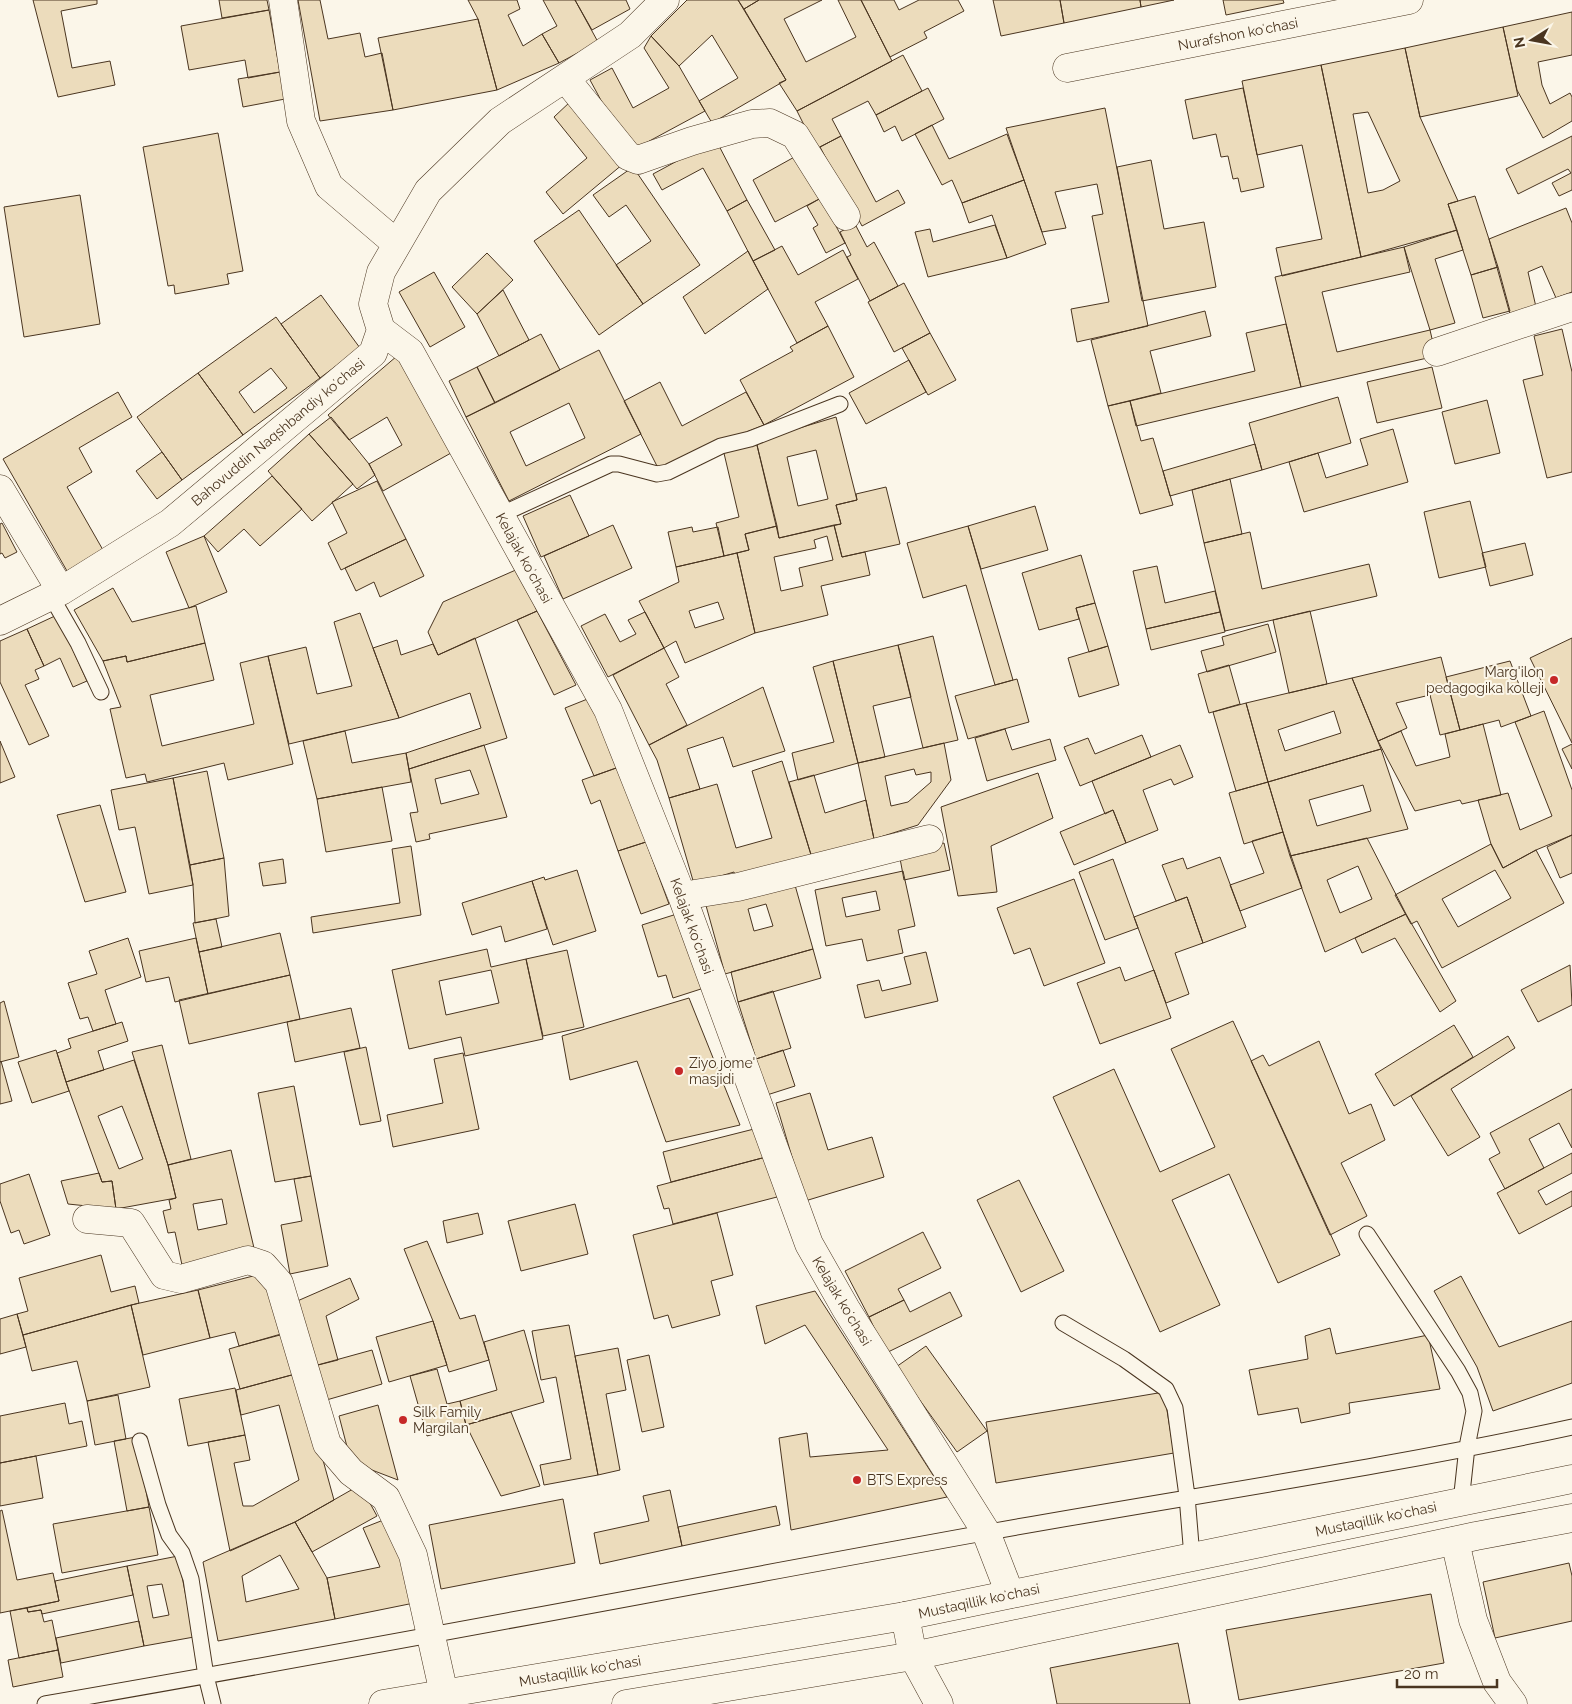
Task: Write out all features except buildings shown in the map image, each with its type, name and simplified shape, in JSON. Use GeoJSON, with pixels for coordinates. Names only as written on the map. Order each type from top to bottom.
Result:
{"type":"FeatureCollection","features":[{"type":"Feature","properties":{"kind":"street"},"geometry":{"type":"LineString","coordinates":[[283,0],[301,121],[328,186],[397,244]]}},
{"type":"Feature","properties":{"kind":"street"},"geometry":{"type":"LineString","coordinates":[[381,330],[374,304],[381,272],[428,191],[500,121],[630,35],[665,0]]}},
{"type":"Feature","properties":{"kind":"street","name":"Nurafshon koʻchasi"},"geometry":{"type":"LineString","coordinates":[[1066,68],[1409,0]]}},
{"type":"Feature","properties":{"kind":"street"},"geometry":{"type":"LineString","coordinates":[[565,78],[628,156],[638,160],[692,141],[752,124],[770,124],[795,135],[846,216]]}},
{"type":"Feature","properties":{"kind":"street"},"geometry":{"type":"LineString","coordinates":[[1437,352],[1496,334],[1572,306]]}},
{"type":"Feature","properties":{"kind":"street","name":"Kelajak koʻchasi"},"geometry":{"type":"LineString","coordinates":[[381,330],[410,352],[608,710],[682,896],[809,1244],[846,1309],[986,1532],[1010,1594]]}},
{"type":"Feature","properties":{"kind":"street","name":"Bahovuddin Naqshbandiy koʻchasi"},"geometry":{"type":"LineString","coordinates":[[0,621],[56,594],[170,523],[373,353],[381,330]]}},
{"type":"Feature","properties":{"kind":"street"},"geometry":{"type":"LineString","coordinates":[[0,489],[56,594]]}},
{"type":"Feature","properties":{"kind":"street"},"geometry":{"type":"LineString","coordinates":[[682,896],[738,887],[929,839]]}},
{"type":"Feature","properties":{"kind":"street"},"geometry":{"type":"LineString","coordinates":[[88,1219],[131,1223],[164,1275],[180,1278],[248,1260],[263,1265],[279,1283],[327,1444],[351,1472],[386,1498],[413,1554],[444,1694]]}},
{"type":"Feature","properties":{"kind":"street","name":"Mustaqillik koʻchasi"},"geometry":{"type":"LineString","coordinates":[[383,1704],[905,1616],[1572,1479]]}},
{"type":"Feature","properties":{"kind":"street"},"geometry":{"type":"LineString","coordinates":[[626,1704],[913,1656],[1572,1518]]}},
{"type":"Feature","properties":{"kind":"street"},"geometry":{"type":"LineString","coordinates":[[1455,1541],[1473,1620],[1497,1682],[1512,1704]]}},
{"type":"Feature","properties":{"kind":"street"},"geometry":{"type":"LineString","coordinates":[[905,1616],[913,1656],[933,1703]]}},
{"type":"Feature","properties":{"kind":"lane"},"geometry":{"type":"LineString","coordinates":[[500,515],[611,464],[619,464],[657,474],[668,472],[721,446],[750,439],[840,404]]}},
{"type":"Feature","properties":{"kind":"lane"},"geometry":{"type":"LineString","coordinates":[[56,594],[101,692]]}},
{"type":"Feature","properties":{"kind":"lane"},"geometry":{"type":"LineString","coordinates":[[1367,1234],[1458,1371],[1470,1393],[1474,1411],[1467,1447],[1461,1502]]}},
{"type":"Feature","properties":{"kind":"lane"},"geometry":{"type":"LineString","coordinates":[[1063,1322],[1124,1359],[1166,1389],[1174,1408],[1187,1496],[1192,1557]]}},
{"type":"Feature","properties":{"kind":"lane"},"geometry":{"type":"LineString","coordinates":[[45,1704],[986,1532],[1187,1496],[1249,1488],[1572,1427]]}},
{"type":"Feature","properties":{"kind":"lane"},"geometry":{"type":"LineString","coordinates":[[140,1441],[158,1505],[169,1535],[182,1554],[191,1579],[206,1676],[213,1704]]}},
{"type":"Feature","properties":{"kind":"place","name":"Marg'ilon pedagogika kolleji"},"geometry":{"type":"Point","coordinates":[1554,680]}},
{"type":"Feature","properties":{"kind":"place","name":"Ziyo jome' masjidi"},"geometry":{"type":"Point","coordinates":[679,1071]}},
{"type":"Feature","properties":{"kind":"place","name":"Silk Family Margilan"},"geometry":{"type":"Point","coordinates":[403,1420]}},
{"type":"Feature","properties":{"kind":"place","name":"BTS Express"},"geometry":{"type":"Point","coordinates":[857,1480]}}]}
